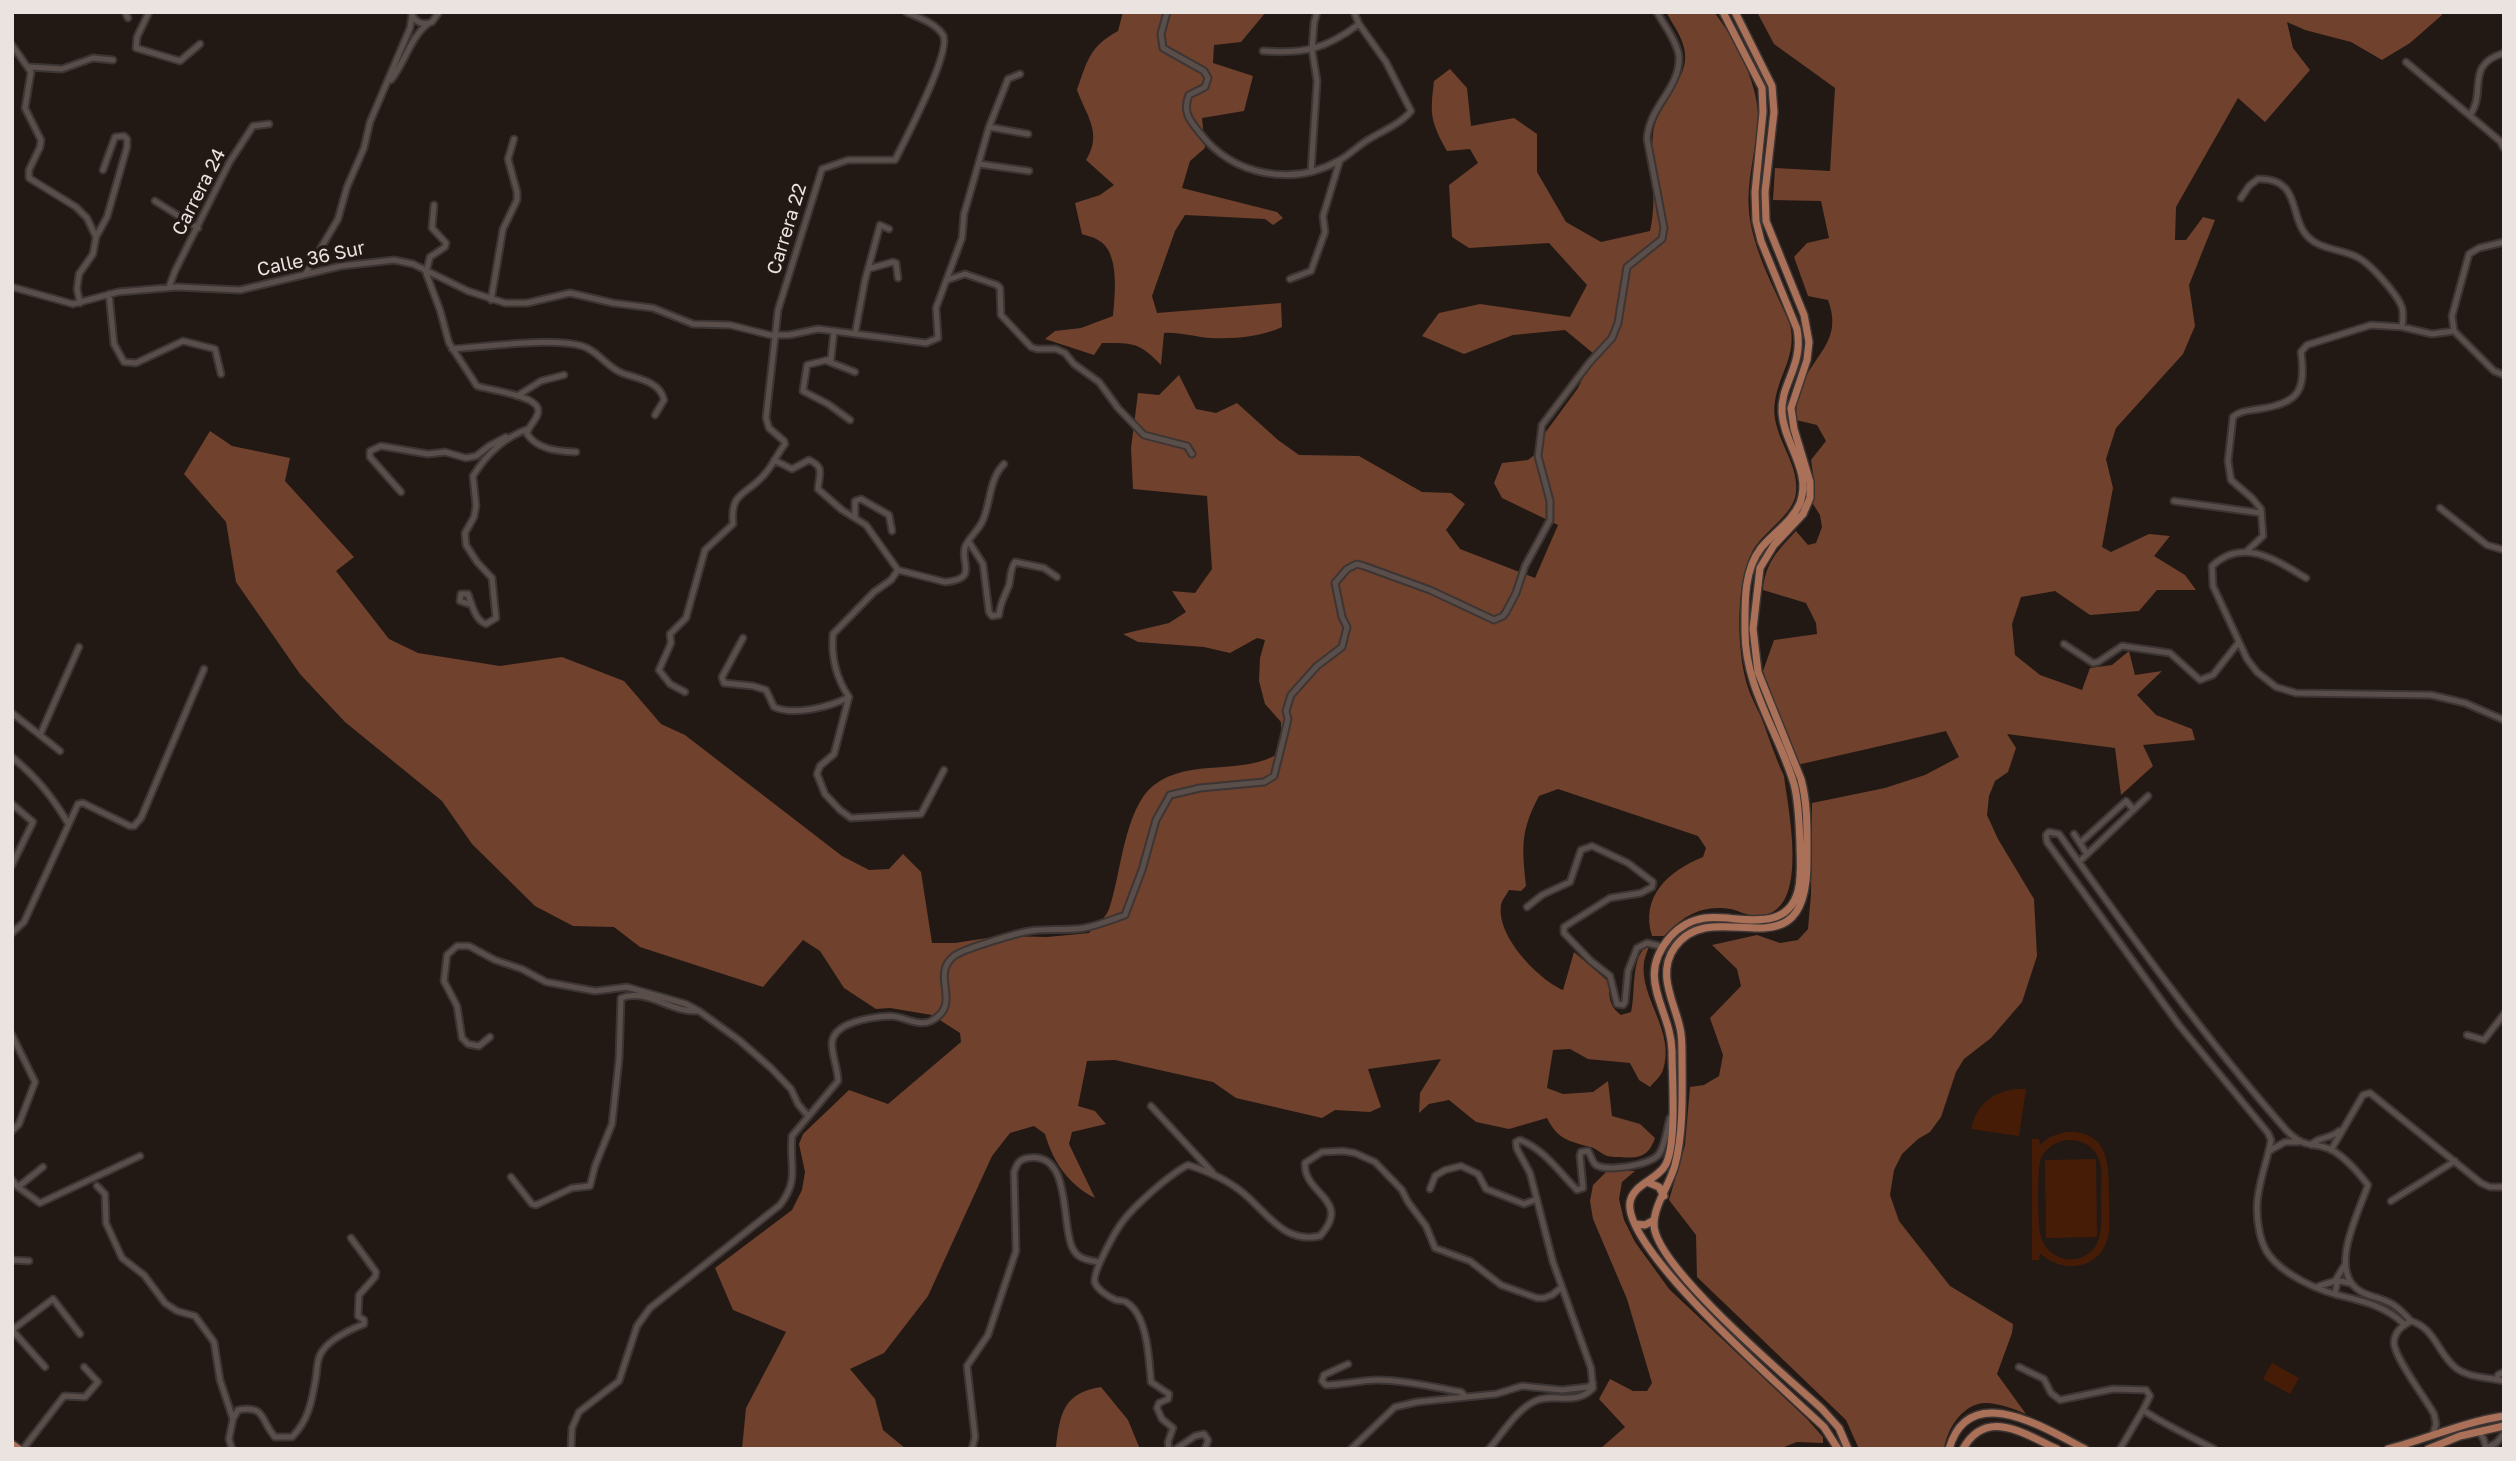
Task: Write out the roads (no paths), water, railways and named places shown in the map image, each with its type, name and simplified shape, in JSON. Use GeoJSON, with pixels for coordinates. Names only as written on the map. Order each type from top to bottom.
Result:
{"type":"FeatureCollection","features":[{"type":"Feature","properties":{"kind":"main road"},"geometry":{"type":"LineString","coordinates":[[1723,12],[1762,88],[1755,192],[1756,221],[1795,322],[1799,344],[1797,361],[1783,399],[1782,411],[1801,470],[1802,495],[1796,510],[1760,549],[1752,564],[1747,582],[1745,633],[1751,677],[1795,788],[1800,877],[1797,894],[1791,904],[1773,918],[1751,921],[1697,919],[1676,932],[1658,956],[1654,977],[1656,995],[1671,1042],[1670,1148],[1667,1161],[1659,1173],[1638,1188],[1631,1198],[1630,1210],[1635,1224],[1685,1294],[1824,1426],[1838,1449]]}},
{"type":"Feature","properties":{"kind":"main road"},"geometry":{"type":"LineString","coordinates":[[1735,12],[1772,86],[1774,112],[1765,192],[1766,221],[1804,315],[1809,342],[1807,360],[1791,408],[1794,429],[1808,471],[1810,498],[1802,514],[1774,545],[1760,568],[1753,629],[1758,672],[1805,795],[1807,882],[1803,903],[1796,913],[1782,923],[1756,929],[1704,927],[1681,940],[1669,957],[1667,984],[1682,1042],[1682,1092],[1677,1156],[1654,1220],[1657,1240],[1693,1287],[1822,1409],[1839,1428],[1848,1449]]}},
{"type":"Feature","properties":{"kind":"main road"},"geometry":{"type":"LineString","coordinates":[[1646,1182],[1655,1184],[1664,1196]]}},
{"type":"Feature","properties":{"kind":"main road"},"geometry":{"type":"LineString","coordinates":[[1635,1224],[1645,1225],[1654,1220]]}},
{"type":"Feature","properties":{"kind":"main road"},"geometry":{"type":"LineString","coordinates":[[1949,1449],[1957,1432],[1967,1421],[1980,1415],[1998,1412],[2027,1419],[2084,1449]]}},
{"type":"Feature","properties":{"kind":"main road"},"geometry":{"type":"LineString","coordinates":[[2388,1449],[2473,1422],[2504,1416]]}},
{"type":"Feature","properties":{"kind":"main road"},"geometry":{"type":"LineString","coordinates":[[1963,1449],[1975,1433],[1995,1426],[2017,1431],[2057,1449]]}},
{"type":"Feature","properties":{"kind":"main road"},"geometry":{"type":"LineString","coordinates":[[2428,1449],[2479,1431],[2504,1426]]}},
{"type":"Feature","properties":{"kind":"main road"},"geometry":{"type":"LineString","coordinates":[[12,1444],[21,1449]]}},
{"type":"Feature","properties":{"kind":"street"},"geometry":{"type":"LineString","coordinates":[[149,12],[137,37],[136,48],[180,61],[186,59],[200,44]]}},
{"type":"Feature","properties":{"kind":"street"},"geometry":{"type":"LineString","coordinates":[[436,19],[439,12]]}},
{"type":"Feature","properties":{"kind":"street"},"geometry":{"type":"LineString","coordinates":[[386,86],[400,69],[420,31],[447,12]]}},
{"type":"Feature","properties":{"kind":"street","name":"Carrera 22"},"geometry":{"type":"LineString","coordinates":[[774,460],[785,444],[769,428],[766,418],[778,310],[822,169],[848,160],[895,160],[922,106],[938,65],[945,40],[937,28],[906,12]]}},
{"type":"Feature","properties":{"kind":"street"},"geometry":{"type":"LineString","coordinates":[[1167,12],[1161,34],[1163,48],[1204,71],[1208,78],[1205,87],[1189,95],[1185,107],[1188,119],[1210,147],[1224,158],[1254,170],[1274,174],[1311,172],[1340,160],[1410,111],[1410,105],[1354,12]]}},
{"type":"Feature","properties":{"kind":"street"},"geometry":{"type":"LineString","coordinates":[[1311,172],[1317,80],[1312,50],[1317,12]]}},
{"type":"Feature","properties":{"kind":"street"},"geometry":{"type":"LineString","coordinates":[[571,1449],[572,1428],[579,1412],[619,1381],[637,1326],[650,1308],[780,1205],[788,1194],[793,1182],[792,1136],[838,1081],[832,1043],[836,1031],[845,1024],[891,1016],[924,1023],[930,1021],[946,1009],[943,974],[946,964],[956,954],[1030,931],[1085,928],[1125,915],[1143,870],[1156,820],[1170,795],[1200,788],[1264,782],[1274,776],[1282,750],[1288,719],[1286,711],[1291,695],[1317,666],[1342,647],[1347,626],[1342,617],[1335,583],[1347,569],[1357,564],[1364,566],[1430,590],[1494,620],[1503,616],[1516,593],[1525,565],[1550,520],[1550,501],[1538,456],[1542,425],[1589,362],[1612,338],[1618,323],[1627,267],[1662,239],[1664,228],[1647,139],[1648,124],[1672,86],[1679,55],[1657,12]]}},
{"type":"Feature","properties":{"kind":"street"},"geometry":{"type":"LineString","coordinates":[[412,14],[419,23],[429,23]]}},
{"type":"Feature","properties":{"kind":"street"},"geometry":{"type":"LineString","coordinates":[[306,273],[338,219],[347,187],[365,148],[370,122],[412,14]]}},
{"type":"Feature","properties":{"kind":"street"},"geometry":{"type":"LineString","coordinates":[[1263,51],[1288,53],[1312,50],[1338,39],[1359,24]]}},
{"type":"Feature","properties":{"kind":"street"},"geometry":{"type":"LineString","coordinates":[[12,45],[29,67],[31,77],[25,108],[41,140],[29,170],[29,178],[76,207],[87,218],[96,237]]}},
{"type":"Feature","properties":{"kind":"street"},"geometry":{"type":"LineString","coordinates":[[2470,116],[2477,106],[2477,82],[2482,67],[2488,60],[2504,53]]}},
{"type":"Feature","properties":{"kind":"street"},"geometry":{"type":"LineString","coordinates":[[29,67],[62,69],[93,58],[113,60]]}},
{"type":"Feature","properties":{"kind":"street"},"geometry":{"type":"LineString","coordinates":[[2406,62],[2500,141],[2504,148]]}},
{"type":"Feature","properties":{"kind":"street"},"geometry":{"type":"LineString","coordinates":[[947,280],[962,238],[964,214],[989,127],[1008,79],[1020,74]]}},
{"type":"Feature","properties":{"kind":"street","name":"Carrera 24"},"geometry":{"type":"LineString","coordinates":[[169,287],[229,163],[257,124],[269,124]]}},
{"type":"Feature","properties":{"kind":"street"},"geometry":{"type":"LineString","coordinates":[[989,127],[1028,134]]}},
{"type":"Feature","properties":{"kind":"street"},"geometry":{"type":"LineString","coordinates":[[79,303],[79,274],[93,254],[96,237],[107,217],[127,147],[127,139],[124,136],[115,137],[103,170]]}},
{"type":"Feature","properties":{"kind":"street"},"geometry":{"type":"LineString","coordinates":[[491,300],[503,229],[517,200],[508,159],[514,139]]}},
{"type":"Feature","properties":{"kind":"street"},"geometry":{"type":"LineString","coordinates":[[1290,279],[1311,271],[1325,232],[1323,216],[1340,160]]}},
{"type":"Feature","properties":{"kind":"street"},"geometry":{"type":"LineString","coordinates":[[979,164],[1029,171]]}},
{"type":"Feature","properties":{"kind":"street"},"geometry":{"type":"LineString","coordinates":[[2241,198],[2258,179],[2269,180],[2286,190],[2296,208],[2302,230],[2308,237],[2321,246],[2356,256],[2368,263],[2403,307],[2402,327]]}},
{"type":"Feature","properties":{"kind":"street"},"geometry":{"type":"LineString","coordinates":[[155,201],[198,228]]}},
{"type":"Feature","properties":{"kind":"street"},"geometry":{"type":"LineString","coordinates":[[401,492],[370,457],[374,448],[381,446],[428,454],[445,452],[466,458],[476,456],[489,446],[528,429],[538,414],[538,407],[530,401],[477,386],[452,349],[425,269],[430,257],[445,247],[446,243],[432,228],[434,205]]}},
{"type":"Feature","properties":{"kind":"street"},"geometry":{"type":"LineString","coordinates":[[855,334],[880,225],[889,229]]}},
{"type":"Feature","properties":{"kind":"street"},"geometry":{"type":"LineString","coordinates":[[2504,242],[2479,248],[2469,254],[2452,316],[2454,331],[2483,362],[2504,375]]}},
{"type":"Feature","properties":{"kind":"street","name":"Calle 36 Sur"},"geometry":{"type":"LineString","coordinates":[[12,287],[62,302],[79,303],[109,294],[169,287],[240,290],[349,264],[394,260],[405,261],[425,269],[491,300],[515,304],[561,294],[581,294],[614,303],[653,308],[693,324],[730,325],[775,335],[818,329],[926,343],[938,338],[936,308],[947,280]]}},
{"type":"Feature","properties":{"kind":"street"},"geometry":{"type":"LineString","coordinates":[[868,269],[893,262],[896,263],[898,278]]}},
{"type":"Feature","properties":{"kind":"street"},"geometry":{"type":"LineString","coordinates":[[947,280],[965,274],[997,285],[1000,288],[1001,315],[1031,347],[1056,349],[1065,353],[1074,364],[1099,382],[1118,408],[1144,435],[1187,446],[1192,454]]}},
{"type":"Feature","properties":{"kind":"street"},"geometry":{"type":"LineString","coordinates":[[109,294],[114,344],[124,362],[136,363],[183,341],[215,348],[221,374]]}},
{"type":"Feature","properties":{"kind":"street"},"geometry":{"type":"LineString","coordinates":[[2454,331],[2432,334],[2402,327],[2371,326],[2304,347],[2301,352],[2303,385],[2292,399],[2275,407],[2244,410],[2233,417],[2228,461],[2231,480],[2260,505],[2263,536],[2247,551],[2218,561],[2212,566],[2211,572],[2213,586],[2247,659],[2257,672],[2276,687],[2325,695],[2431,695],[2465,703],[2504,720]]}},
{"type":"Feature","properties":{"kind":"street"},"geometry":{"type":"LineString","coordinates":[[834,331],[832,357],[827,361],[807,365],[803,391],[850,420]]}},
{"type":"Feature","properties":{"kind":"street"},"geometry":{"type":"LineString","coordinates":[[452,349],[550,343],[583,346],[619,372],[649,381],[661,390],[664,400],[655,415]]}},
{"type":"Feature","properties":{"kind":"street"},"geometry":{"type":"LineString","coordinates":[[827,361],[855,372]]}},
{"type":"Feature","properties":{"kind":"street"},"geometry":{"type":"LineString","coordinates":[[517,396],[541,381],[564,374]]}},
{"type":"Feature","properties":{"kind":"street"},"geometry":{"type":"LineString","coordinates":[[528,429],[530,438],[540,446],[576,452]]}},
{"type":"Feature","properties":{"kind":"street"},"geometry":{"type":"LineString","coordinates":[[472,605],[483,623],[496,618],[492,578],[467,548],[465,533],[474,517],[476,506],[473,476],[509,437]]}},
{"type":"Feature","properties":{"kind":"street"},"geometry":{"type":"LineString","coordinates":[[685,692],[670,684],[659,670],[671,643],[670,634],[686,618],[705,550],[733,524],[734,502],[762,478],[774,460],[792,469],[809,460],[818,464],[821,470],[818,489],[871,530],[898,570],[945,582],[951,582],[967,571],[964,551],[982,523],[994,477],[1004,464]]}},
{"type":"Feature","properties":{"kind":"street"},"geometry":{"type":"LineString","coordinates":[[855,518],[855,500],[861,499],[889,515],[892,531]]}},
{"type":"Feature","properties":{"kind":"street"},"geometry":{"type":"LineString","coordinates":[[2174,500],[2261,513]]}},
{"type":"Feature","properties":{"kind":"street"},"geometry":{"type":"LineString","coordinates":[[2440,508],[2487,545],[2504,550]]}},
{"type":"Feature","properties":{"kind":"street"},"geometry":{"type":"LineString","coordinates":[[969,542],[983,564],[989,612],[992,616],[999,615],[1000,602],[1009,586],[1012,565],[1015,562],[1047,569],[1057,577]]}},
{"type":"Feature","properties":{"kind":"street"},"geometry":{"type":"LineString","coordinates":[[2247,551],[2275,561],[2306,578]]}},
{"type":"Feature","properties":{"kind":"street"},"geometry":{"type":"LineString","coordinates":[[898,570],[891,580],[874,592],[833,634],[831,654],[849,698],[834,754],[820,766],[817,775],[825,794],[851,818],[921,814],[944,770]]}},
{"type":"Feature","properties":{"kind":"street"},"geometry":{"type":"LineString","coordinates":[[743,638],[722,677],[724,683],[761,687],[770,695],[774,707],[781,710],[809,708],[849,698]]}},
{"type":"Feature","properties":{"kind":"street"},"geometry":{"type":"LineString","coordinates":[[2064,644],[2093,663],[2122,646],[2170,653],[2200,680],[2213,675],[2239,642]]}},
{"type":"Feature","properties":{"kind":"street"},"geometry":{"type":"LineString","coordinates":[[40,735],[79,647]]}},
{"type":"Feature","properties":{"kind":"street"},"geometry":{"type":"LineString","coordinates":[[12,933],[24,922],[80,802],[127,825],[136,824],[204,669]]}},
{"type":"Feature","properties":{"kind":"street"},"geometry":{"type":"LineString","coordinates":[[12,713],[60,751]]}},
{"type":"Feature","properties":{"kind":"street"},"geometry":{"type":"LineString","coordinates":[[12,757],[37,778],[52,796],[68,823]]}},
{"type":"Feature","properties":{"kind":"street"},"geometry":{"type":"LineString","coordinates":[[2079,862],[2148,796]]}},
{"type":"Feature","properties":{"kind":"street"},"geometry":{"type":"LineString","coordinates":[[2080,843],[2126,801],[2134,810]]}},
{"type":"Feature","properties":{"kind":"street"},"geometry":{"type":"LineString","coordinates":[[12,804],[33,822],[12,865]]}},
{"type":"Feature","properties":{"kind":"street"},"geometry":{"type":"LineString","coordinates":[[2298,1142],[2199,1027],[2059,834],[2052,831],[2048,833],[2047,842],[2179,1025],[2268,1133],[2271,1140],[2257,1208],[2263,1245],[2268,1255],[2279,1265],[2315,1286],[2382,1307],[2408,1323]]}},
{"type":"Feature","properties":{"kind":"street"},"geometry":{"type":"LineString","coordinates":[[2074,834],[2087,854]]}},
{"type":"Feature","properties":{"kind":"street"},"geometry":{"type":"LineString","coordinates":[[1527,906],[1570,881],[1580,850],[1594,847],[1628,863],[1653,882],[1652,887],[1641,893],[1608,899],[1564,927],[1564,933],[1610,976],[1617,1004],[1623,1005],[1628,971],[1637,948],[1647,943],[1664,947]]}},
{"type":"Feature","properties":{"kind":"street"},"geometry":{"type":"LineString","coordinates":[[490,1037],[479,1046],[468,1044],[462,1038],[457,1006],[444,981],[447,955],[457,946],[470,946],[546,982],[594,990],[627,987],[676,1001],[699,1011],[771,1068],[791,1089],[808,1116]]}},
{"type":"Feature","properties":{"kind":"street"},"geometry":{"type":"LineString","coordinates":[[511,1177],[536,1205],[572,1188],[590,1186],[612,1124],[623,997],[642,996],[688,1011],[699,1011]]}},
{"type":"Feature","properties":{"kind":"street"},"geometry":{"type":"LineString","coordinates":[[2467,1035],[2484,1040],[2504,1014]]}},
{"type":"Feature","properties":{"kind":"street"},"geometry":{"type":"LineString","coordinates":[[12,1035],[35,1082],[19,1124],[12,1131]]}},
{"type":"Feature","properties":{"kind":"street"},"geometry":{"type":"LineString","coordinates":[[2331,1150],[2364,1095],[2370,1093],[2484,1185],[2504,1187]]}},
{"type":"Feature","properties":{"kind":"street"},"geometry":{"type":"LineString","coordinates":[[1151,1106],[1216,1175],[1243,1193],[1282,1228],[1302,1238],[1320,1236],[1330,1223],[1332,1214],[1326,1200],[1308,1176],[1306,1163],[1322,1152],[1355,1153],[1376,1163],[1394,1179],[1426,1226],[1435,1248],[1478,1266],[1501,1285],[1537,1298],[1552,1295],[1562,1287]]}},
{"type":"Feature","properties":{"kind":"street"},"geometry":{"type":"LineString","coordinates":[[1489,1449],[1513,1419],[1534,1401],[1543,1398],[1563,1400],[1584,1395],[1592,1388],[1593,1383],[1591,1368],[1553,1262],[1530,1173],[1517,1149],[1518,1140],[1550,1160],[1577,1190],[1583,1188],[1581,1152],[1588,1151],[1594,1163],[1602,1166],[1638,1166],[1650,1161],[1661,1152],[1672,1113]]}},
{"type":"Feature","properties":{"kind":"street"},"geometry":{"type":"LineString","coordinates":[[2311,1145],[2334,1135],[2346,1123]]}},
{"type":"Feature","properties":{"kind":"street"},"geometry":{"type":"LineString","coordinates":[[2268,1133],[2276,1132],[2282,1126]]}},
{"type":"Feature","properties":{"kind":"street"},"geometry":{"type":"LineString","coordinates":[[2269,1151],[2285,1142],[2298,1142],[2331,1150],[2354,1168],[2368,1185],[2346,1245],[2344,1269],[2335,1281],[2315,1286]]}},
{"type":"Feature","properties":{"kind":"street"},"geometry":{"type":"LineString","coordinates":[[12,1180],[40,1203],[140,1156]]}},
{"type":"Feature","properties":{"kind":"street"},"geometry":{"type":"LineString","coordinates":[[972,1449],[975,1437],[967,1366],[988,1335],[998,1300],[1012,1267],[1016,1251],[1014,1172],[1023,1159],[1036,1158],[1045,1161],[1054,1169],[1062,1187],[1072,1248],[1080,1258],[1099,1262]]}},
{"type":"Feature","properties":{"kind":"street"},"geometry":{"type":"LineString","coordinates":[[2390,1201],[2455,1161]]}},
{"type":"Feature","properties":{"kind":"street"},"geometry":{"type":"LineString","coordinates":[[1169,1449],[1168,1442],[1173,1428],[1162,1419],[1157,1408],[1168,1399],[1169,1394],[1151,1382],[1144,1331],[1126,1301],[1116,1300],[1096,1285],[1094,1272],[1126,1217],[1183,1168],[1188,1165],[1216,1175]]}},
{"type":"Feature","properties":{"kind":"street"},"geometry":{"type":"LineString","coordinates":[[1430,1189],[1435,1176],[1461,1166],[1478,1174],[1486,1189],[1524,1204],[1537,1199]]}},
{"type":"Feature","properties":{"kind":"street"},"geometry":{"type":"LineString","coordinates":[[18,1187],[43,1167]]}},
{"type":"Feature","properties":{"kind":"street"},"geometry":{"type":"LineString","coordinates":[[97,1186],[105,1194],[106,1223],[122,1258],[144,1275],[165,1303],[177,1311],[195,1316],[214,1342],[220,1380],[233,1419]]}},
{"type":"Feature","properties":{"kind":"street"},"geometry":{"type":"LineString","coordinates":[[232,1449],[229,1438],[238,1410],[254,1409],[262,1413],[275,1437],[292,1437],[310,1411],[318,1357],[343,1334],[364,1324],[364,1320],[358,1316],[359,1295],[375,1277],[376,1272],[351,1238]]}},
{"type":"Feature","properties":{"kind":"street"},"geometry":{"type":"LineString","coordinates":[[12,1259],[29,1261]]}},
{"type":"Feature","properties":{"kind":"street"},"geometry":{"type":"LineString","coordinates":[[2345,1261],[2350,1283],[2360,1291],[2397,1306],[2408,1323]]}},
{"type":"Feature","properties":{"kind":"street"},"geometry":{"type":"LineString","coordinates":[[2336,1294],[2337,1283],[2350,1283]]}},
{"type":"Feature","properties":{"kind":"street"},"geometry":{"type":"LineString","coordinates":[[45,1367],[12,1330],[53,1299],[80,1334]]}},
{"type":"Feature","properties":{"kind":"street"},"geometry":{"type":"LineString","coordinates":[[2433,1434],[2436,1424],[2434,1414],[2396,1352],[2395,1338],[2400,1328],[2408,1323],[2418,1323],[2429,1332],[2454,1366],[2469,1374],[2500,1380],[2498,1374],[2504,1372]]}},
{"type":"Feature","properties":{"kind":"street"},"geometry":{"type":"LineString","coordinates":[[1348,1364],[1324,1375],[1322,1381],[1326,1385],[1348,1385],[1374,1380],[1390,1381],[1461,1392],[1466,1397]]}},
{"type":"Feature","properties":{"kind":"street"},"geometry":{"type":"LineString","coordinates":[[21,1449],[64,1396],[85,1397],[98,1382],[84,1367]]}},
{"type":"Feature","properties":{"kind":"street"},"geometry":{"type":"LineString","coordinates":[[2019,1367],[2044,1379],[2051,1393],[2060,1400],[2113,1390],[2146,1390],[2150,1396],[2120,1449]]}},
{"type":"Feature","properties":{"kind":"street"},"geometry":{"type":"LineString","coordinates":[[1351,1449],[1395,1407],[1417,1402],[1496,1394],[1522,1386],[1562,1390],[1588,1387],[1593,1383]]}},
{"type":"Feature","properties":{"kind":"street"},"geometry":{"type":"LineString","coordinates":[[2143,1410],[2163,1424],[2177,1428],[2214,1449]]}},
{"type":"Feature","properties":{"kind":"street"},"geometry":{"type":"LineString","coordinates":[[2479,1431],[2485,1449],[2496,1443],[2504,1434]]}},
{"type":"Feature","properties":{"kind":"street"},"geometry":{"type":"LineString","coordinates":[[1176,1449],[1195,1436],[1204,1434],[1208,1440],[1205,1449]]}}]}
